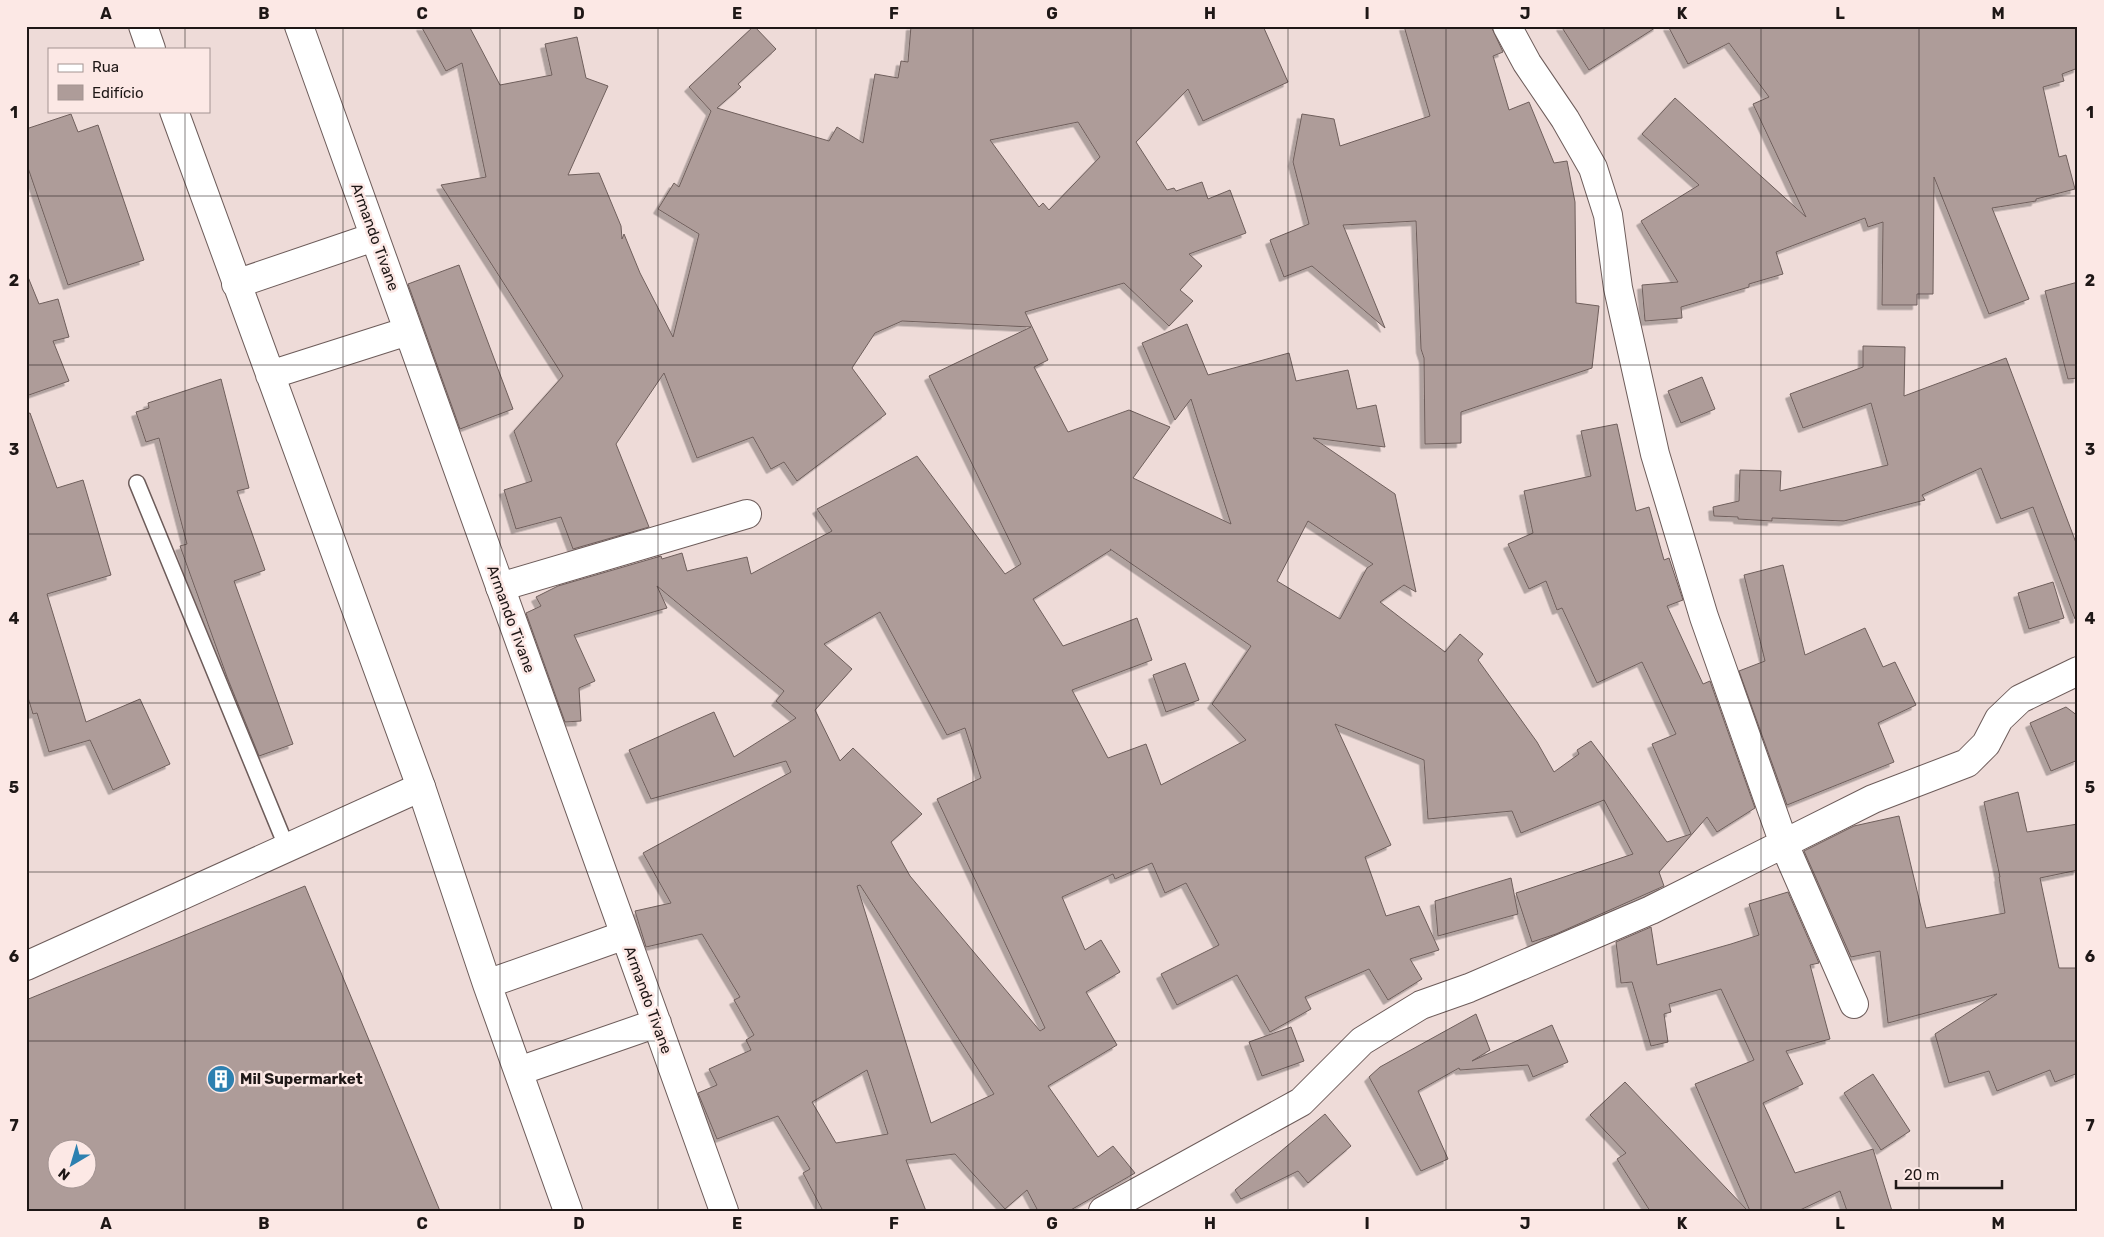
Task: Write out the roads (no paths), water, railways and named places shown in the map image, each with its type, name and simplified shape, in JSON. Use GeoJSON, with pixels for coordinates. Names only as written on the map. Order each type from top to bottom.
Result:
{"type":"FeatureCollection","features":[{"type":"Feature","properties":{"kind":"street"},"geometry":{"type":"LineString","coordinates":[[143,26],[151,48]]}},
{"type":"Feature","properties":{"kind":"street","name":"Armando Tivane"},"geometry":{"type":"LineString","coordinates":[[300,26],[724,1211]]}},
{"type":"Feature","properties":{"kind":"street"},"geometry":{"type":"LineString","coordinates":[[1507,26],[1527,63],[1565,119],[1593,168],[1608,215],[1618,288],[1655,454],[1704,617],[1784,844],[1854,1004]]}},
{"type":"Feature","properties":{"kind":"street"},"geometry":{"type":"LineString","coordinates":[[174,112],[421,787],[568,1211]]}},
{"type":"Feature","properties":{"kind":"street"},"geometry":{"type":"LineString","coordinates":[[236,284],[374,237]]}},
{"type":"Feature","properties":{"kind":"street"},"geometry":{"type":"LineString","coordinates":[[270,375],[408,331]]}},
{"type":"Feature","properties":{"kind":"street"},"geometry":{"type":"LineString","coordinates":[[500,587],[747,514]]}},
{"type":"Feature","properties":{"kind":"street"},"geometry":{"type":"LineString","coordinates":[[1103,1211],[1301,1102],[1362,1041],[1421,1005],[1468,988],[1651,910],[1873,798],[1967,763],[1986,744],[1999,719],[2020,699],[2078,671]]}},
{"type":"Feature","properties":{"kind":"street"},"geometry":{"type":"LineString","coordinates":[[26,966],[421,787]]}},
{"type":"Feature","properties":{"kind":"street"},"geometry":{"type":"LineString","coordinates":[[488,984],[625,935]]}},
{"type":"Feature","properties":{"kind":"street"},"geometry":{"type":"LineString","coordinates":[[519,1071],[657,1024]]}},
{"type":"Feature","properties":{"kind":"lane"},"geometry":{"type":"LineString","coordinates":[[137,483],[287,848]]}},
{"type":"Feature","properties":{"kind":"place","name":"Mil Supermarket"},"geometry":{"type":"Point","coordinates":[221,1079]}}]}
